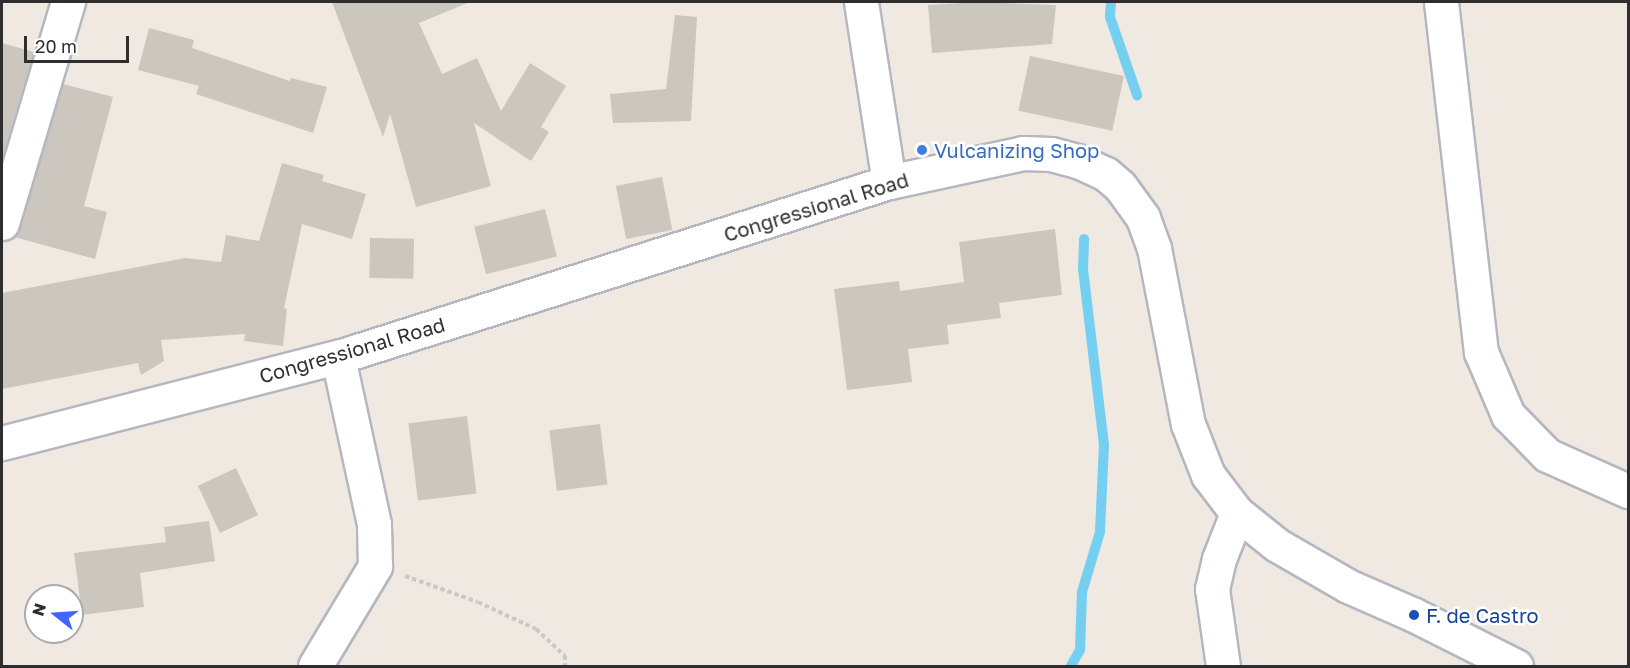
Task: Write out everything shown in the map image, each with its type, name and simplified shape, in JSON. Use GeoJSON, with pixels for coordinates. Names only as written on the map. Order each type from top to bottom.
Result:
{"type":"FeatureCollection","features":[{"type":"Feature","properties":{"kind":"main road"},"geometry":{"type":"LineString","coordinates":[[2,223],[68,2]]}},
{"type":"Feature","properties":{"kind":"main road"},"geometry":{"type":"LineString","coordinates":[[861,2],[890,182]]}},
{"type":"Feature","properties":{"kind":"main road"},"geometry":{"type":"LineString","coordinates":[[1441,2],[1481,352],[1508,415],[1547,455],[1629,491]]}},
{"type":"Feature","properties":{"kind":"main road","name":"Congressional Road"},"geometry":{"type":"LineString","coordinates":[[2,443],[338,357],[890,182],[1023,153],[1051,154],[1078,161],[1106,174],[1120,186],[1143,218],[1154,248],[1188,424],[1208,475],[1237,513],[1277,545],[1348,586],[1414,615],[1516,666]]}},
{"type":"Feature","properties":{"kind":"main road"},"geometry":{"type":"LineString","coordinates":[[315,666],[375,566],[374,524],[338,357]]}},
{"type":"Feature","properties":{"kind":"main road"},"geometry":{"type":"LineString","coordinates":[[1223,666],[1212,589],[1219,559],[1237,513]]}},
{"type":"Feature","properties":{"kind":"path"},"geometry":{"type":"LineString","coordinates":[[375,566],[478,602],[536,629],[565,656],[565,666]]}},
{"type":"Feature","properties":{"kind":"building"},"geometry":{"type":"Polygon","coordinates":[[[332,2],[470,2],[419,23],[442,74],[477,58],[501,111],[530,63],[566,86],[541,127],[549,132],[531,161],[474,123],[491,186],[416,207],[390,114],[383,137],[332,2]]]}},
{"type":"Feature","properties":{"kind":"building"},"geometry":{"type":"Polygon","coordinates":[[[977,2],[1056,5],[1052,44],[932,53],[928,5],[977,2]]]}},
{"type":"Feature","properties":{"kind":"building"},"geometry":{"type":"Polygon","coordinates":[[[675,15],[697,17],[691,121],[613,123],[610,94],[666,89],[675,15]]]}},
{"type":"Feature","properties":{"kind":"building"},"geometry":{"type":"Polygon","coordinates":[[[149,28],[194,40],[192,48],[290,81],[291,78],[327,87],[313,133],[196,94],[199,86],[138,70],[149,28]]]}},
{"type":"Feature","properties":{"kind":"building"},"geometry":{"type":"Polygon","coordinates":[[[2,43],[34,52],[2,159],[2,43]]]}},
{"type":"Feature","properties":{"kind":"building"},"geometry":{"type":"Polygon","coordinates":[[[1030,56],[1124,76],[1112,131],[1018,111],[1030,56]]]}},
{"type":"Feature","properties":{"kind":"building"},"geometry":{"type":"Polygon","coordinates":[[[63,84],[113,97],[84,206],[107,212],[95,259],[14,237],[20,228],[63,84]]]}},
{"type":"Feature","properties":{"kind":"building"},"geometry":{"type":"Polygon","coordinates":[[[282,163],[324,175],[322,181],[366,194],[352,239],[302,224],[284,308],[287,309],[283,346],[244,341],[245,334],[161,340],[164,361],[141,375],[138,363],[2,389],[2,293],[185,258],[221,262],[226,235],[259,241],[282,163]]]}},
{"type":"Feature","properties":{"kind":"building"},"geometry":{"type":"Polygon","coordinates":[[[662,177],[672,230],[626,239],[616,186],[662,177]]]}},
{"type":"Feature","properties":{"kind":"building"},"geometry":{"type":"Polygon","coordinates":[[[545,209],[557,257],[486,274],[474,227],[545,209]]]}},
{"type":"Feature","properties":{"kind":"building"},"geometry":{"type":"Polygon","coordinates":[[[1055,229],[1062,295],[999,303],[1001,318],[947,325],[949,344],[908,349],[912,382],[847,390],[834,289],[899,281],[900,291],[964,282],[959,242],[1055,229]]]}},
{"type":"Feature","properties":{"kind":"building"},"geometry":{"type":"Polygon","coordinates":[[[370,238],[414,239],[413,279],[369,278],[370,238]]]}},
{"type":"Feature","properties":{"kind":"building"},"geometry":{"type":"Polygon","coordinates":[[[467,416],[477,493],[418,501],[408,423],[467,416]]]}},
{"type":"Feature","properties":{"kind":"building"},"geometry":{"type":"Polygon","coordinates":[[[600,424],[607,485],[557,491],[549,430],[600,424]]]}},
{"type":"Feature","properties":{"kind":"building"},"geometry":{"type":"Polygon","coordinates":[[[236,468],[258,515],[220,533],[198,486],[236,468]]]}},
{"type":"Feature","properties":{"kind":"building"},"geometry":{"type":"Polygon","coordinates":[[[209,521],[215,561],[140,573],[144,607],[84,615],[84,584],[78,584],[74,553],[166,542],[164,527],[209,521]]]}},
{"type":"Feature","properties":{"kind":"waterway"},"geometry":{"type":"LineString","coordinates":[[1111,2],[1110,17],[1137,95]]}},
{"type":"Feature","properties":{"kind":"waterway"},"geometry":{"type":"LineString","coordinates":[[1071,666],[1080,650],[1082,592],[1100,532],[1104,445],[1083,270],[1084,239]]}},
{"type":"Feature","properties":{"kind":"place","name":"Vulcanizing Shop"},"geometry":{"type":"Point","coordinates":[922,150]}},
{"type":"Feature","properties":{"kind":"place","name":"F. de Castro"},"geometry":{"type":"Point","coordinates":[1414,615]}}]}
